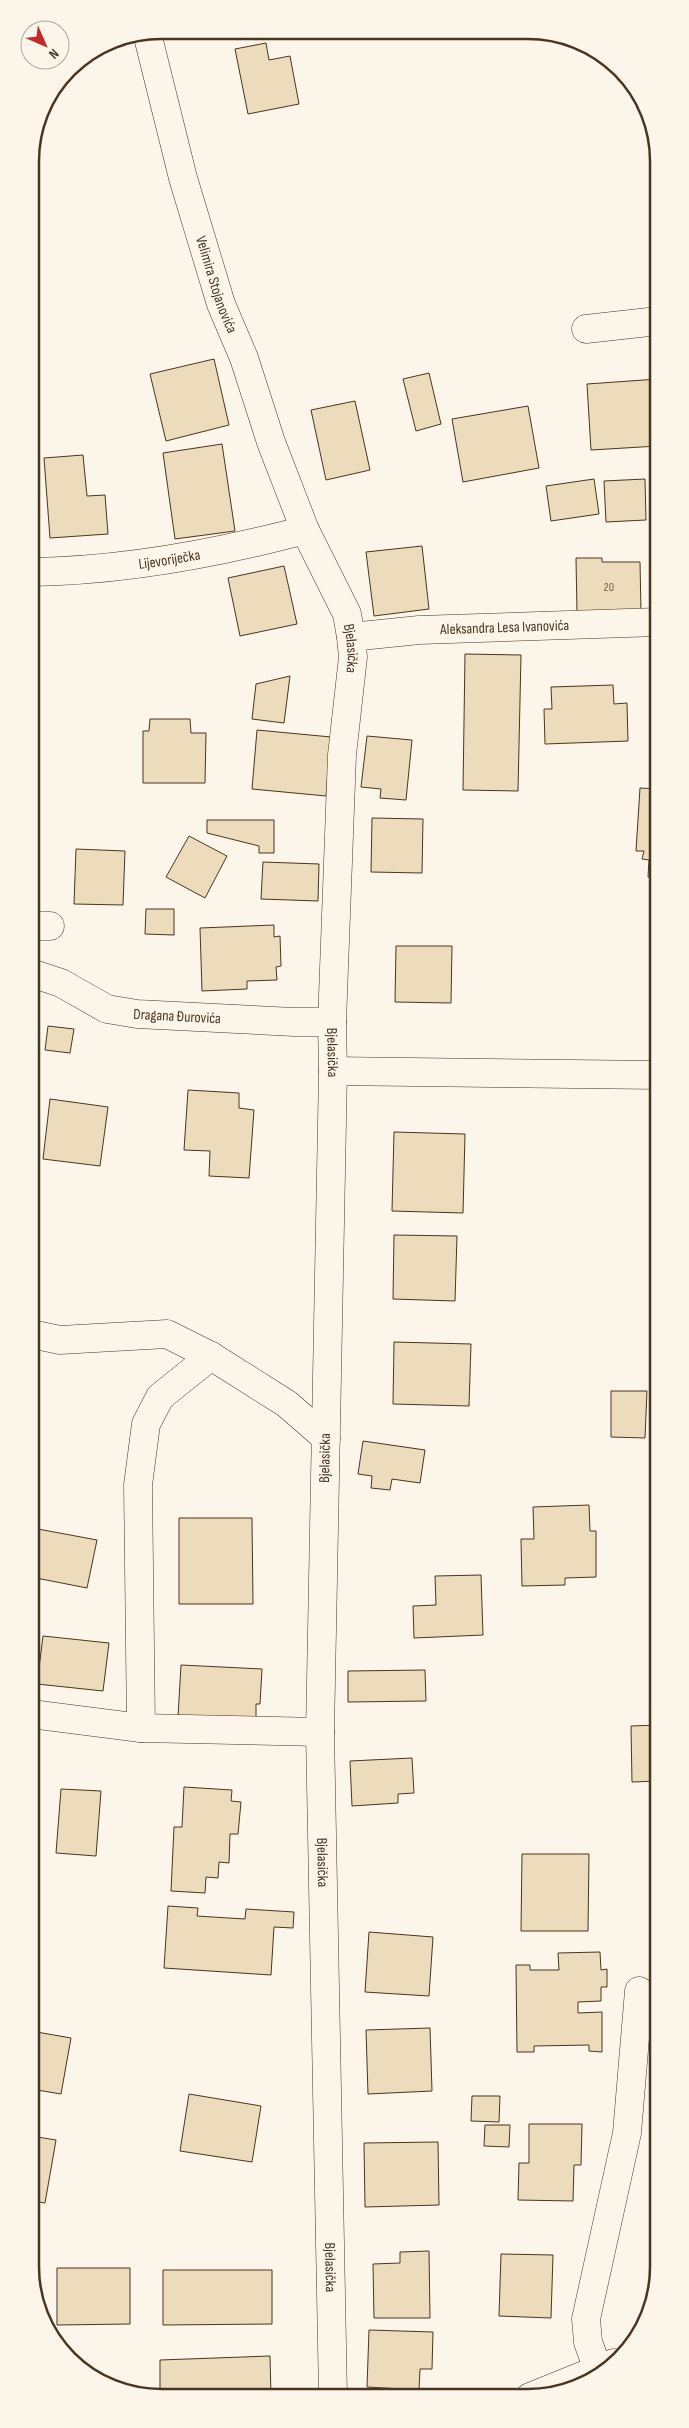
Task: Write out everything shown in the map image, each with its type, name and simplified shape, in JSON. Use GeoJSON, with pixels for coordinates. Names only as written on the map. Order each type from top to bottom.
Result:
{"type":"FeatureCollection","features":[{"type":"Feature","properties":{"kind":"street","name":"Velimira Stojanovića"},"geometry":{"type":"LineString","coordinates":[[149,40],[183,178],[221,304],[244,358],[271,442],[306,530]]}},
{"type":"Feature","properties":{"kind":"street"},"geometry":{"type":"LineString","coordinates":[[586,329],[650,322]]}},
{"type":"Feature","properties":{"kind":"street","name":"Lijevoriječka"},"geometry":{"type":"LineString","coordinates":[[39,572],[65,571],[174,560],[228,550],[306,530]]}},
{"type":"Feature","properties":{"kind":"street","name":"Bjelasička"},"geometry":{"type":"LineString","coordinates":[[306,530],[346,614],[352,637],[353,657],[342,755],[332,1022],[333,1071],[320,1732],[333,2389]]}},
{"type":"Feature","properties":{"kind":"street","name":"Aleksandra Lesa Ivanovića"},"geometry":{"type":"LineString","coordinates":[[352,637],[419,630],[650,622]]}},
{"type":"Feature","properties":{"kind":"street","name":"Dragana Đurovića"},"geometry":{"type":"LineString","coordinates":[[39,976],[61,983],[107,1009],[156,1015],[294,1022],[332,1022]]}},
{"type":"Feature","properties":{"kind":"street"},"geometry":{"type":"LineString","coordinates":[[333,1071],[650,1075]]}},
{"type":"Feature","properties":{"kind":"street"},"geometry":{"type":"LineString","coordinates":[[39,1336],[60,1340],[167,1334],[211,1356],[287,1404],[326,1438]]}},
{"type":"Feature","properties":{"kind":"street"},"geometry":{"type":"LineString","coordinates":[[141,1728],[138,1486],[146,1424],[160,1397],[211,1356]]}},
{"type":"Feature","properties":{"kind":"street"},"geometry":{"type":"LineString","coordinates":[[39,1715],[141,1728],[320,1732]]}},
{"type":"Feature","properties":{"kind":"street"},"geometry":{"type":"LineString","coordinates":[[603,2363],[588,2342],[586,2319],[627,2133],[639,1991]]}},
{"type":"Feature","properties":{"kind":"street"},"geometry":{"type":"LineString","coordinates":[[559,2385],[589,2373]]}},
{"type":"Feature","properties":{"kind":"building"},"geometry":{"type":"Polygon","coordinates":[[[266,43],[269,60],[290,56],[299,104],[248,114],[235,49],[266,43]]]}},
{"type":"Feature","properties":{"kind":"building"},"geometry":{"type":"Polygon","coordinates":[[[214,359],[229,425],[166,441],[150,374],[214,359]]]}},
{"type":"Feature","properties":{"kind":"building"},"geometry":{"type":"Polygon","coordinates":[[[429,373],[441,424],[416,431],[403,379],[429,373]]]}},
{"type":"Feature","properties":{"kind":"building"},"geometry":{"type":"Polygon","coordinates":[[[650,380],[650,446],[591,450],[587,384],[650,380]]]}},
{"type":"Feature","properties":{"kind":"building"},"geometry":{"type":"Polygon","coordinates":[[[355,401],[370,470],[326,480],[311,410],[355,401]]]}},
{"type":"Feature","properties":{"kind":"building"},"geometry":{"type":"Polygon","coordinates":[[[528,406],[539,468],[463,482],[452,419],[528,406]]]}},
{"type":"Feature","properties":{"kind":"building"},"geometry":{"type":"Polygon","coordinates":[[[222,444],[235,531],[175,539],[163,453],[222,444]]]}},
{"type":"Feature","properties":{"kind":"building"},"geometry":{"type":"Polygon","coordinates":[[[83,455],[87,496],[105,495],[108,534],[50,538],[44,458],[83,455]]]}},
{"type":"Feature","properties":{"kind":"building"},"geometry":{"type":"Polygon","coordinates":[[[594,479],[599,514],[551,521],[546,486],[594,479]]]}},
{"type":"Feature","properties":{"kind":"building"},"geometry":{"type":"Polygon","coordinates":[[[645,479],[646,520],[606,522],[604,481],[645,479]]]}},
{"type":"Feature","properties":{"kind":"building"},"geometry":{"type":"Polygon","coordinates":[[[422,546],[429,609],[374,616],[366,552],[422,546]]]}},
{"type":"Feature","properties":{"kind":"building"},"geometry":{"type":"Polygon","coordinates":[[[576,558],[602,558],[602,562],[640,562],[641,612],[577,613],[576,558]]]}},
{"type":"Feature","properties":{"kind":"building"},"geometry":{"type":"Polygon","coordinates":[[[284,566],[297,624],[240,636],[228,578],[284,566]]]}},
{"type":"Feature","properties":{"kind":"building"},"geometry":{"type":"Polygon","coordinates":[[[465,654],[521,655],[518,791],[463,790],[465,654]]]}},
{"type":"Feature","properties":{"kind":"building"},"geometry":{"type":"Polygon","coordinates":[[[290,676],[284,723],[252,719],[256,684],[290,676]]]}},
{"type":"Feature","properties":{"kind":"building"},"geometry":{"type":"Polygon","coordinates":[[[613,685],[614,704],[627,703],[628,741],[545,744],[544,709],[552,709],[551,687],[613,685]]]}},
{"type":"Feature","properties":{"kind":"building"},"geometry":{"type":"Polygon","coordinates":[[[150,719],[190,719],[191,733],[206,733],[205,783],[143,783],[143,731],[149,731],[150,719]]]}},
{"type":"Feature","properties":{"kind":"building"},"geometry":{"type":"Polygon","coordinates":[[[257,730],[331,737],[326,796],[252,789],[257,730]]]}},
{"type":"Feature","properties":{"kind":"building"},"geometry":{"type":"Polygon","coordinates":[[[367,736],[412,740],[406,800],[380,798],[381,789],[361,787],[367,736]]]}},
{"type":"Feature","properties":{"kind":"building"},"geometry":{"type":"Polygon","coordinates":[[[640,788],[650,789],[650,877],[648,877],[649,860],[642,859],[644,851],[636,851],[640,788]]]}},
{"type":"Feature","properties":{"kind":"building"},"geometry":{"type":"Polygon","coordinates":[[[372,818],[423,819],[422,873],[371,872],[372,818]]]}},
{"type":"Feature","properties":{"kind":"building"},"geometry":{"type":"Polygon","coordinates":[[[207,820],[274,820],[274,853],[259,853],[259,846],[207,833],[207,820]]]}},
{"type":"Feature","properties":{"kind":"building"},"geometry":{"type":"Polygon","coordinates":[[[189,836],[227,856],[205,898],[166,877],[189,836]]]}},
{"type":"Feature","properties":{"kind":"building"},"geometry":{"type":"Polygon","coordinates":[[[76,849],[125,851],[123,905],[74,904],[76,849]]]}},
{"type":"Feature","properties":{"kind":"building"},"geometry":{"type":"Polygon","coordinates":[[[263,862],[319,864],[318,901],[261,899],[263,862]]]}},
{"type":"Feature","properties":{"kind":"building"},"geometry":{"type":"Polygon","coordinates":[[[146,909],[174,909],[174,935],[145,934],[146,909]]]}},
{"type":"Feature","properties":{"kind":"building"},"geometry":{"type":"Polygon","coordinates":[[[274,925],[274,937],[280,936],[281,966],[276,967],[277,980],[247,981],[247,989],[202,991],[200,928],[274,925]]]}},
{"type":"Feature","properties":{"kind":"building"},"geometry":{"type":"Polygon","coordinates":[[[396,946],[452,946],[451,1003],[395,1002],[396,946]]]}},
{"type":"Feature","properties":{"kind":"building"},"geometry":{"type":"Polygon","coordinates":[[[48,1026],[74,1029],[70,1053],[45,1050],[48,1026]]]}},
{"type":"Feature","properties":{"kind":"building"},"geometry":{"type":"Polygon","coordinates":[[[188,1090],[239,1093],[239,1108],[254,1110],[249,1178],[209,1176],[210,1151],[184,1150],[188,1090]]]}},
{"type":"Feature","properties":{"kind":"building"},"geometry":{"type":"Polygon","coordinates":[[[50,1099],[108,1107],[100,1166],[43,1159],[50,1099]]]}},
{"type":"Feature","properties":{"kind":"building"},"geometry":{"type":"Polygon","coordinates":[[[394,1132],[465,1134],[463,1213],[392,1211],[394,1132]]]}},
{"type":"Feature","properties":{"kind":"building"},"geometry":{"type":"Polygon","coordinates":[[[394,1235],[457,1236],[455,1301],[393,1299],[394,1235]]]}},
{"type":"Feature","properties":{"kind":"building"},"geometry":{"type":"Polygon","coordinates":[[[394,1342],[471,1344],[469,1406],[393,1404],[394,1342]]]}},
{"type":"Feature","properties":{"kind":"building"},"geometry":{"type":"Polygon","coordinates":[[[611,1391],[647,1391],[645,1438],[611,1437],[611,1391]]]}},
{"type":"Feature","properties":{"kind":"building"},"geometry":{"type":"Polygon","coordinates":[[[363,1441],[425,1450],[420,1483],[392,1479],[390,1490],[371,1488],[372,1476],[358,1474],[363,1441]]]}},
{"type":"Feature","properties":{"kind":"building"},"geometry":{"type":"Polygon","coordinates":[[[589,1505],[590,1531],[596,1531],[596,1577],[565,1578],[565,1585],[522,1586],[521,1539],[534,1539],[533,1507],[589,1505]]]}},
{"type":"Feature","properties":{"kind":"building"},"geometry":{"type":"Polygon","coordinates":[[[179,1518],[252,1518],[253,1604],[179,1604],[179,1518]]]}},
{"type":"Feature","properties":{"kind":"building"},"geometry":{"type":"Polygon","coordinates":[[[39,1529],[97,1540],[87,1588],[39,1579],[39,1529]]]}},
{"type":"Feature","properties":{"kind":"building"},"geometry":{"type":"Polygon","coordinates":[[[481,1575],[483,1635],[414,1638],[413,1606],[436,1605],[435,1576],[481,1575]]]}},
{"type":"Feature","properties":{"kind":"building"},"geometry":{"type":"Polygon","coordinates":[[[43,1636],[109,1643],[103,1691],[39,1684],[43,1636]]]}},
{"type":"Feature","properties":{"kind":"building"},"geometry":{"type":"Polygon","coordinates":[[[181,1665],[262,1669],[260,1704],[256,1704],[256,1721],[178,1717],[181,1665]]]}},
{"type":"Feature","properties":{"kind":"building"},"geometry":{"type":"Polygon","coordinates":[[[425,1670],[426,1701],[348,1702],[348,1671],[425,1670]]]}},
{"type":"Feature","properties":{"kind":"building"},"geometry":{"type":"Polygon","coordinates":[[[650,1725],[650,1781],[632,1782],[631,1726],[650,1725]]]}},
{"type":"Feature","properties":{"kind":"building"},"geometry":{"type":"Polygon","coordinates":[[[412,1758],[414,1793],[398,1794],[398,1803],[352,1806],[350,1761],[412,1758]]]}},
{"type":"Feature","properties":{"kind":"building"},"geometry":{"type":"Polygon","coordinates":[[[184,1787],[232,1790],[231,1801],[241,1802],[238,1834],[230,1834],[229,1863],[219,1862],[218,1878],[206,1877],[205,1893],[171,1891],[174,1827],[182,1827],[184,1787]]]}},
{"type":"Feature","properties":{"kind":"building"},"geometry":{"type":"Polygon","coordinates":[[[61,1789],[101,1791],[96,1856],[56,1853],[61,1789]]]}},
{"type":"Feature","properties":{"kind":"building"},"geometry":{"type":"Polygon","coordinates":[[[522,1854],[589,1854],[588,1931],[521,1931],[522,1854]]]}},
{"type":"Feature","properties":{"kind":"building"},"geometry":{"type":"Polygon","coordinates":[[[168,1906],[198,1908],[197,1916],[245,1919],[246,1909],[294,1912],[293,1928],[274,1927],[271,1975],[164,1968],[168,1906]]]}},
{"type":"Feature","properties":{"kind":"building"},"geometry":{"type":"Polygon","coordinates":[[[369,1932],[433,1937],[429,1996],[365,1992],[369,1932]]]}},
{"type":"Feature","properties":{"kind":"building"},"geometry":{"type":"Polygon","coordinates":[[[600,1952],[601,1970],[607,1969],[607,1987],[601,1987],[601,2001],[578,2002],[578,2013],[602,2012],[602,2052],[589,2051],[589,2045],[534,2046],[534,2052],[517,2052],[516,1965],[530,1965],[530,1970],[559,1970],[558,1953],[600,1952]]]}},
{"type":"Feature","properties":{"kind":"building"},"geometry":{"type":"Polygon","coordinates":[[[430,2028],[432,2091],[368,2094],[366,2030],[430,2028]]]}},
{"type":"Feature","properties":{"kind":"building"},"geometry":{"type":"Polygon","coordinates":[[[39,2032],[71,2038],[61,2094],[39,2090],[39,2032]]]}},
{"type":"Feature","properties":{"kind":"building"},"geometry":{"type":"Polygon","coordinates":[[[189,2094],[261,2106],[252,2162],[180,2151],[189,2094]]]}},
{"type":"Feature","properties":{"kind":"building"},"geometry":{"type":"Polygon","coordinates":[[[472,2096],[500,2096],[499,2122],[471,2121],[472,2096]]]}},
{"type":"Feature","properties":{"kind":"building"},"geometry":{"type":"Polygon","coordinates":[[[529,2124],[582,2124],[581,2165],[574,2165],[573,2201],[518,2200],[519,2163],[529,2163],[529,2124]]]}},
{"type":"Feature","properties":{"kind":"building"},"geometry":{"type":"Polygon","coordinates":[[[485,2125],[510,2125],[509,2147],[484,2146],[485,2125]]]}},
{"type":"Feature","properties":{"kind":"building"},"geometry":{"type":"Polygon","coordinates":[[[39,2137],[56,2140],[45,2203],[39,2202],[39,2137]]]}},
{"type":"Feature","properties":{"kind":"building"},"geometry":{"type":"Polygon","coordinates":[[[438,2142],[439,2205],[365,2207],[364,2143],[438,2142]]]}},
{"type":"Feature","properties":{"kind":"building"},"geometry":{"type":"Polygon","coordinates":[[[429,2251],[430,2318],[374,2318],[373,2264],[400,2263],[400,2252],[429,2251]]]}},
{"type":"Feature","properties":{"kind":"building"},"geometry":{"type":"Polygon","coordinates":[[[501,2254],[553,2255],[551,2318],[499,2316],[501,2254]]]}},
{"type":"Feature","properties":{"kind":"building"},"geometry":{"type":"Polygon","coordinates":[[[57,2268],[130,2268],[130,2324],[57,2325],[57,2268]]]}},
{"type":"Feature","properties":{"kind":"building"},"geometry":{"type":"Polygon","coordinates":[[[163,2270],[272,2270],[272,2324],[163,2325],[163,2270]]]}},
{"type":"Feature","properties":{"kind":"building"},"geometry":{"type":"Polygon","coordinates":[[[369,2330],[433,2332],[432,2369],[420,2369],[419,2389],[367,2387],[369,2330]]]}},
{"type":"Feature","properties":{"kind":"building"},"geometry":{"type":"Polygon","coordinates":[[[270,2356],[271,2389],[160,2389],[160,2360],[270,2356]]]}}]}
